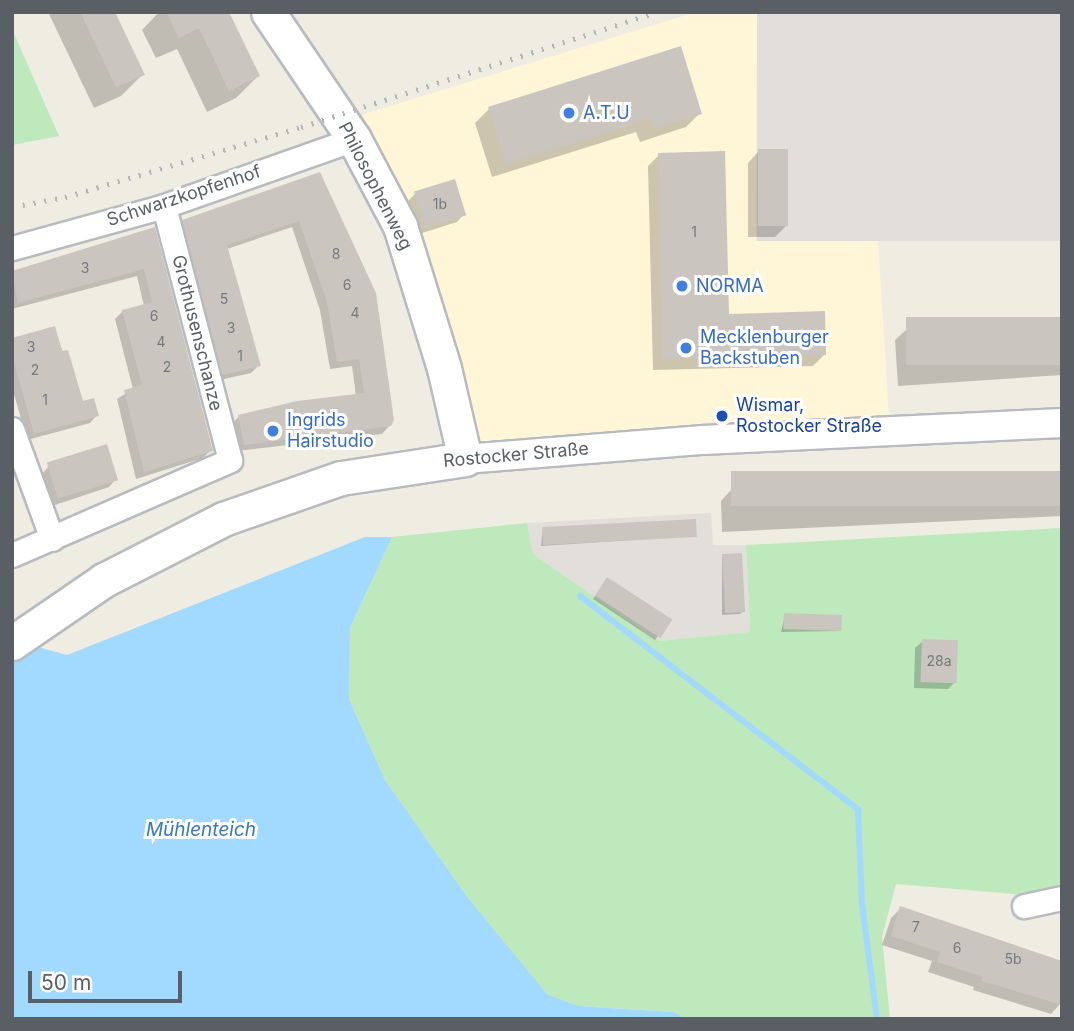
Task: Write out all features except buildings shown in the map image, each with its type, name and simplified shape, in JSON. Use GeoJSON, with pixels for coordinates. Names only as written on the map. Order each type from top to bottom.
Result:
{"type":"FeatureCollection","features":[{"type":"Feature","properties":{"kind":"main road","name":"Philosophenweg"},"geometry":{"type":"LineString","coordinates":[[268,12],[354,139],[413,258],[465,459]]}},
{"type":"Feature","properties":{"kind":"main road","name":"Rostocker Straße"},"geometry":{"type":"LineString","coordinates":[[12,643],[104,580],[223,519],[288,494],[373,471],[465,459]]}},
{"type":"Feature","properties":{"kind":"street","name":"Schwarzkopfenhof"},"geometry":{"type":"LineString","coordinates":[[12,248],[164,206],[354,139]]}},
{"type":"Feature","properties":{"kind":"street","name":"Grothusenschanze"},"geometry":{"type":"LineString","coordinates":[[52,539],[230,460],[164,206]]}},
{"type":"Feature","properties":{"kind":"street","name":"Rostocker Straße"},"geometry":{"type":"LineString","coordinates":[[465,459],[703,440],[1062,423]]}},
{"type":"Feature","properties":{"kind":"street"},"geometry":{"type":"LineString","coordinates":[[12,429],[52,539],[12,555]]}},
{"type":"Feature","properties":{"kind":"street"},"geometry":{"type":"LineString","coordinates":[[1024,906],[1062,898]]}},
{"type":"Feature","properties":{"kind":"shaded area"},"geometry":{"type":"Polygon","coordinates":[[[696,12],[757,12],[756,241],[878,239],[890,433],[465,459],[354,139],[364,114],[696,12]]]}},
{"type":"Feature","properties":{"kind":"shaded area"},"geometry":{"type":"Polygon","coordinates":[[[757,12],[1062,12],[1062,241],[757,241],[757,12]]]}},
{"type":"Feature","properties":{"kind":"shaded area"},"geometry":{"type":"Polygon","coordinates":[[[711,513],[713,545],[746,545],[750,632],[659,641],[533,554],[527,523],[711,513]]]}},
{"type":"Feature","properties":{"kind":"green space"},"geometry":{"type":"Polygon","coordinates":[[[12,29],[59,136],[12,145],[12,29]]]}},
{"type":"Feature","properties":{"kind":"green space"},"geometry":{"type":"Polygon","coordinates":[[[527,523],[533,554],[659,641],[750,632],[746,545],[1062,528],[1062,898],[896,884],[882,937],[890,1019],[686,1019],[674,1012],[579,1006],[548,995],[468,898],[385,780],[349,699],[350,628],[392,537],[527,523]]]}},
{"type":"Feature","properties":{"kind":"water","name":"Mühlenteich"},"geometry":{"type":"Polygon","coordinates":[[[365,537],[392,537],[350,628],[349,699],[385,780],[468,898],[548,995],[579,1006],[674,1012],[686,1019],[12,1019],[12,640],[67,655],[365,537]]]}},
{"type":"Feature","properties":{"kind":"waterway"},"geometry":{"type":"LineString","coordinates":[[580,596],[858,809],[862,904],[877,1019]]}},
{"type":"Feature","properties":{"kind":"railway"},"geometry":{"type":"LineString","coordinates":[[12,207],[65,197],[301,127],[656,12]]}},
{"type":"Feature","properties":{"kind":"place","name":"A.T.U"},"geometry":{"type":"Point","coordinates":[569,113]}},
{"type":"Feature","properties":{"kind":"place","name":"NORMA"},"geometry":{"type":"Point","coordinates":[682,286]}},
{"type":"Feature","properties":{"kind":"place","name":"Mecklenburger Backstuben"},"geometry":{"type":"Point","coordinates":[686,348]}},
{"type":"Feature","properties":{"kind":"place","name":"Wismar, Rostocker Straße"},"geometry":{"type":"Point","coordinates":[722,416]}},
{"type":"Feature","properties":{"kind":"place","name":"Ingrids Hairstudio"},"geometry":{"type":"Point","coordinates":[273,431]}}]}
